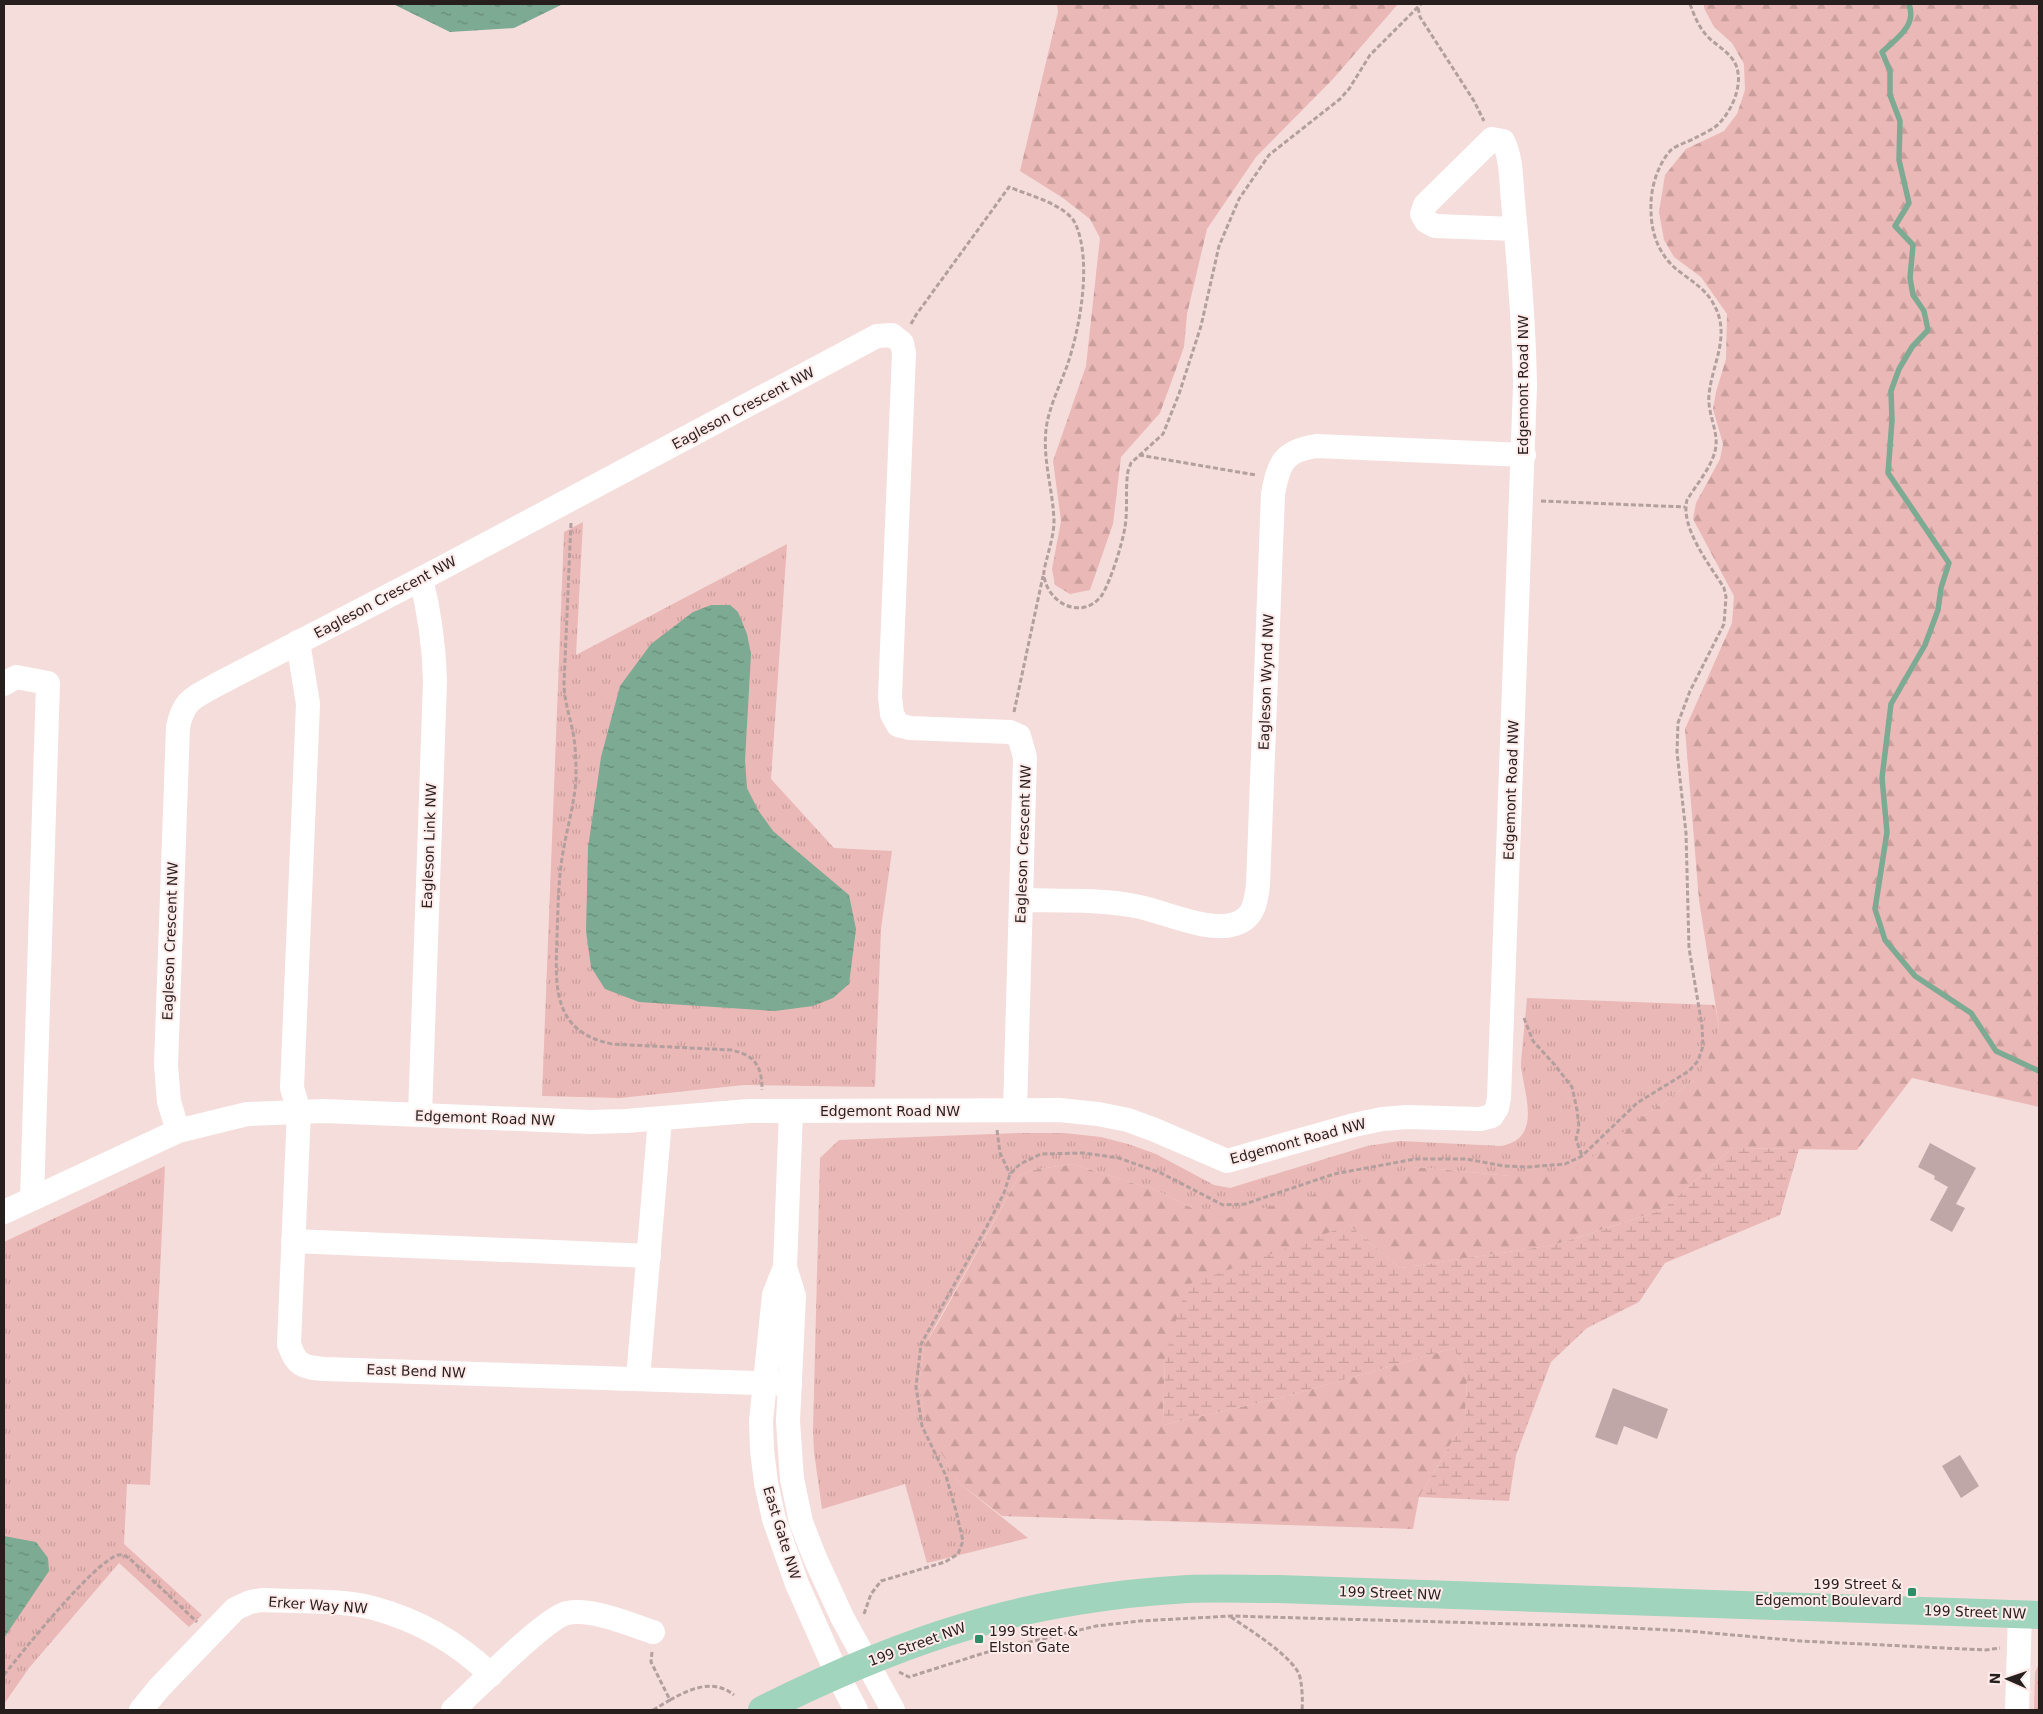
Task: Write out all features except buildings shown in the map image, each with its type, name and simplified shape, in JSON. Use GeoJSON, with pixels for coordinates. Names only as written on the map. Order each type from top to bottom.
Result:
{"type":"FeatureCollection","features":[{"type":"Feature","properties":{"kind":"main road","name":"199 Street NW"},"geometry":{"type":"LineString","coordinates":[[762,1710],[884,1654],[968,1625],[1096,1599],[1187,1590],[1278,1589],[2030,1615]]}},
{"type":"Feature","properties":{"kind":"street","name":"Edgemont Road NW"},"geometry":{"type":"LineString","coordinates":[[4,1212],[178,1131],[247,1114],[299,1111],[590,1122],[762,1111],[1059,1110],[1098,1114],[1128,1120],[1226,1161],[1382,1119],[1415,1117],[1480,1119],[1492,1116],[1497,1108],[1499,1098],[1524,455],[1524,328],[1508,150],[1503,141],[1492,139]]}},
{"type":"Feature","properties":{"kind":"street"},"geometry":{"type":"LineString","coordinates":[[1492,139],[1425,205],[1422,214],[1426,221],[1435,226],[1516,229]]}},
{"type":"Feature","properties":{"kind":"street","name":"Eagleson Crescent NW"},"geometry":{"type":"LineString","coordinates":[[178,1131],[169,1102],[166,1065],[178,727],[181,713],[187,702],[877,336],[892,335],[902,343]]}},
{"type":"Feature","properties":{"kind":"street"},"geometry":{"type":"LineString","coordinates":[[902,343],[904,353],[890,697],[892,714],[898,724],[910,728],[1010,732]]}},
{"type":"Feature","properties":{"kind":"street","name":"Eagleson Wynd NW"},"geometry":{"type":"LineString","coordinates":[[1021,900],[1103,902],[1135,906],[1206,925],[1222,927],[1236,924],[1248,918],[1256,904],[1258,885],[1273,494],[1276,476],[1285,458],[1298,449],[1316,446],[1524,455]]}},
{"type":"Feature","properties":{"kind":"street","name":"Eagleson Link NW"},"geometry":{"type":"LineString","coordinates":[[420,1115],[435,681],[434,645],[421,579]]}},
{"type":"Feature","properties":{"kind":"street","name":"East Bend NW"},"geometry":{"type":"LineString","coordinates":[[298,642],[308,704],[292,1088],[299,1111],[289,1344],[293,1357],[299,1364],[310,1368],[324,1369],[790,1384]]}},
{"type":"Feature","properties":{"kind":"street"},"geometry":{"type":"LineString","coordinates":[[4,684],[16,678],[48,683],[32,1198]]}},
{"type":"Feature","properties":{"kind":"street","name":"Eagleson Crescent NW"},"geometry":{"type":"LineString","coordinates":[[1007,1111],[1021,900],[1026,757],[1019,736],[1010,732]]}},
{"type":"Feature","properties":{"kind":"street","name":"East Gate NW"},"geometry":{"type":"LineString","coordinates":[[791,1111],[785,1267],[774,1295],[761,1422],[762,1450],[766,1483],[774,1519],[797,1584],[837,1674],[856,1710]]}},
{"type":"Feature","properties":{"kind":"street"},"geometry":{"type":"LineString","coordinates":[[638,1378],[660,1119]]}},
{"type":"Feature","properties":{"kind":"street"},"geometry":{"type":"LineString","coordinates":[[293,1241],[649,1256]]}},
{"type":"Feature","properties":{"kind":"street","name":"East Gate NW"},"geometry":{"type":"LineString","coordinates":[[785,1267],[794,1296],[788,1422],[792,1479],[801,1522],[842,1617],[893,1710]]}},
{"type":"Feature","properties":{"kind":"street","name":"Erker Way NW"},"geometry":{"type":"LineString","coordinates":[[142,1710],[159,1688],[235,1609],[250,1602],[262,1600],[372,1608],[429,1629],[471,1656],[491,1675]]}},
{"type":"Feature","properties":{"kind":"street"},"geometry":{"type":"LineString","coordinates":[[453,1710],[538,1632],[553,1620],[566,1613],[602,1616],[653,1632]]}},
{"type":"Feature","properties":{"kind":"street"},"geometry":{"type":"LineString","coordinates":[[2017,1710],[2030,1615]]}},
{"type":"Feature","properties":{"kind":"path"},"geometry":{"type":"LineString","coordinates":[[1043,576],[1055,596],[1072,609],[1091,606],[1100,596],[1109,582],[1125,527],[1128,471],[1131,462],[1162,434],[1179,394],[1201,326],[1219,246],[1239,199],[1269,156],[1340,99],[1349,89],[1370,55],[1421,4]]}},
{"type":"Feature","properties":{"kind":"path"},"geometry":{"type":"LineString","coordinates":[[863,1619],[871,1594],[881,1581],[945,1562],[958,1554],[963,1542],[946,1476],[922,1426],[916,1387],[921,1344],[987,1226],[1004,1192],[1010,1174],[1020,1164],[1041,1154],[1093,1154],[1119,1158],[1161,1173],[1223,1205],[1245,1204],[1334,1174],[1414,1159],[1466,1159],[1504,1166],[1565,1164],[1582,1156],[1637,1102],[1689,1071],[1698,1061],[1703,1046],[1702,1026],[1689,948],[1686,833],[1677,752],[1678,723],[1690,692],[1724,624],[1726,597],[1724,588],[1691,534],[1685,507],[1687,500],[1715,451],[1716,438],[1709,394],[1720,351],[1721,327],[1714,304],[1703,288],[1668,262],[1656,244],[1651,211],[1652,188],[1662,163],[1672,149],[1715,127],[1724,118],[1735,95],[1739,75],[1732,57],[1702,30],[1690,4]]}},
{"type":"Feature","properties":{"kind":"path"},"geometry":{"type":"LineString","coordinates":[[1418,8],[1420,17],[1474,101],[1492,139]]}},
{"type":"Feature","properties":{"kind":"path"},"geometry":{"type":"LineString","coordinates":[[902,343],[916,315],[1009,187],[1062,208],[1076,224],[1083,257],[1082,292],[1077,330],[1047,424],[1045,446],[1054,521],[1010,732]]}},
{"type":"Feature","properties":{"kind":"path"},"geometry":{"type":"LineString","coordinates":[[1138,455],[1257,475],[1276,476]]}},
{"type":"Feature","properties":{"kind":"path"},"geometry":{"type":"LineString","coordinates":[[572,498],[564,695],[574,737],[576,783],[559,883],[555,978],[559,1002],[574,1027],[598,1041],[612,1044],[742,1052],[757,1064],[760,1072],[762,1111]]}},
{"type":"Feature","properties":{"kind":"path"},"geometry":{"type":"LineString","coordinates":[[1522,501],[1685,507]]}},
{"type":"Feature","properties":{"kind":"path"},"geometry":{"type":"LineString","coordinates":[[1523,1010],[1524,1019],[1533,1041],[1572,1087],[1578,1110],[1579,1127],[1576,1139],[1582,1156]]}},
{"type":"Feature","properties":{"kind":"path"},"geometry":{"type":"LineString","coordinates":[[1007,1111],[997,1136],[1000,1153],[1010,1174]]}},
{"type":"Feature","properties":{"kind":"path"},"geometry":{"type":"LineString","coordinates":[[4,1675],[84,1581],[112,1558],[119,1555],[125,1555],[210,1635]]}},
{"type":"Feature","properties":{"kind":"path"},"geometry":{"type":"LineString","coordinates":[[1231,1616],[1288,1659],[1300,1673],[1302,1710]]}},
{"type":"Feature","properties":{"kind":"path"},"geometry":{"type":"LineString","coordinates":[[901,1674],[908,1677],[984,1652],[1096,1626],[1140,1621],[1231,1616],[1589,1626],[1688,1631],[1801,1642],[1989,1649]]}},
{"type":"Feature","properties":{"kind":"path"},"geometry":{"type":"LineString","coordinates":[[653,1632],[651,1662],[670,1700]]}},
{"type":"Feature","properties":{"kind":"path"},"geometry":{"type":"LineString","coordinates":[[653,1710],[691,1689],[720,1686],[734,1695]]}},
{"type":"Feature","properties":{"kind":"green space"},"geometry":{"type":"Polygon","coordinates":[[[1057,4],[1398,4],[1333,79],[1256,157],[1207,229],[1187,314],[1184,347],[1160,413],[1121,457],[1113,524],[1090,590],[1070,594],[1055,585],[1052,569],[1061,521],[1053,461],[1086,366],[1100,238],[1090,219],[1063,198],[1020,171],[1058,12],[1057,4]]]}},
{"type":"Feature","properties":{"kind":"green space"},"geometry":{"type":"Polygon","coordinates":[[[1704,4],[2039,4],[2039,1107],[1912,1078],[1857,1150],[1732,1148],[1662,1210],[1554,1245],[1400,1268],[1349,1225],[1165,1357],[1163,1425],[1284,1397],[1454,1348],[1467,1380],[1465,1420],[1419,1497],[1413,1529],[1002,1516],[959,1483],[927,1429],[919,1384],[924,1346],[1019,1176],[1032,1170],[1073,1164],[1158,1191],[1194,1209],[1289,1197],[1417,1167],[1511,1176],[1645,1115],[1693,1081],[1719,1027],[1699,900],[1685,729],[1732,623],[1734,596],[1693,519],[1696,503],[1720,459],[1723,444],[1713,409],[1726,359],[1727,314],[1701,277],[1674,257],[1664,240],[1659,212],[1665,175],[1686,149],[1724,131],[1737,114],[1745,90],[1744,64],[1732,43],[1714,27],[1704,8],[1704,4]]]}},
{"type":"Feature","properties":{"kind":"green space"},"geometry":{"type":"Polygon","coordinates":[[[583,522],[576,655],[787,544],[771,779],[834,848],[892,851],[881,929],[875,1087],[744,1085],[620,1098],[542,1096],[564,532],[583,522]]]}},
{"type":"Feature","properties":{"kind":"green space"},"geometry":{"type":"Polygon","coordinates":[[[1527,998],[1715,1005],[1719,1027],[1708,1059],[1693,1081],[1645,1115],[1573,1172],[1511,1176],[1417,1167],[1227,1218],[1194,1209],[1158,1191],[1073,1164],[1032,1170],[1019,1176],[924,1346],[919,1384],[927,1428],[959,1483],[1028,1538],[927,1563],[905,1484],[822,1509],[813,1430],[820,1158],[839,1140],[1018,1133],[1064,1133],[1101,1137],[1156,1154],[1214,1185],[1230,1188],[1367,1146],[1400,1141],[1501,1146],[1515,1141],[1523,1134],[1527,1124],[1527,1099],[1521,1062],[1527,998]]]}},
{"type":"Feature","properties":{"kind":"green space"},"geometry":{"type":"Polygon","coordinates":[[[1732,1148],[1799,1149],[1780,1215],[1665,1263],[1639,1302],[1587,1328],[1551,1362],[1516,1455],[1509,1501],[1419,1497],[1465,1420],[1467,1380],[1454,1348],[1284,1397],[1163,1425],[1165,1357],[1187,1285],[1349,1225],[1400,1268],[1554,1245],[1662,1210],[1732,1148]]]}},
{"type":"Feature","properties":{"kind":"green space"},"geometry":{"type":"Polygon","coordinates":[[[165,1166],[150,1485],[127,1484],[124,1544],[202,1615],[189,1627],[119,1563],[29,1668],[4,1704],[4,1242],[165,1166]]]}},
{"type":"Feature","properties":{"kind":"green space"},"geometry":{"type":"Polygon","coordinates":[[[2039,1664],[2039,1710],[2034,1710],[2035,1672],[2039,1664]]]}},
{"type":"Feature","properties":{"kind":"water"},"geometry":{"type":"Polygon","coordinates":[[[393,4],[563,4],[514,28],[450,32],[393,4]]]}},
{"type":"Feature","properties":{"kind":"water"},"geometry":{"type":"Polygon","coordinates":[[[711,605],[730,605],[738,612],[747,634],[751,654],[745,760],[747,788],[758,810],[773,831],[849,895],[856,929],[849,984],[833,998],[813,1006],[775,1011],[639,1002],[605,989],[591,967],[586,931],[588,848],[601,757],[620,686],[651,644],[693,612],[711,605]]]}},
{"type":"Feature","properties":{"kind":"water"},"geometry":{"type":"Polygon","coordinates":[[[4,1536],[36,1542],[48,1558],[49,1571],[4,1638],[4,1536]]]}},
{"type":"Feature","properties":{"kind":"waterway"},"geometry":{"type":"LineString","coordinates":[[1909,4],[1911,12],[1908,25],[1882,52],[1890,71],[1890,95],[1900,121],[1899,160],[1909,203],[1895,226],[1913,245],[1910,278],[1913,295],[1924,311],[1928,330],[1912,347],[1899,369],[1891,391],[1892,420],[1888,473],[1949,563],[1941,588],[1938,610],[1925,645],[1891,704],[1882,778],[1887,832],[1875,909],[1885,940],[1915,976],[1971,1013],[1996,1051],[2039,1071]]}},
{"type":"Feature","properties":{"kind":"place","name":"199 Street & Edgemont Boulevard"},"geometry":{"type":"Point","coordinates":[1912,1592]}},
{"type":"Feature","properties":{"kind":"place","name":"199 Street & Elston Gate"},"geometry":{"type":"Point","coordinates":[979,1639]}}]}
